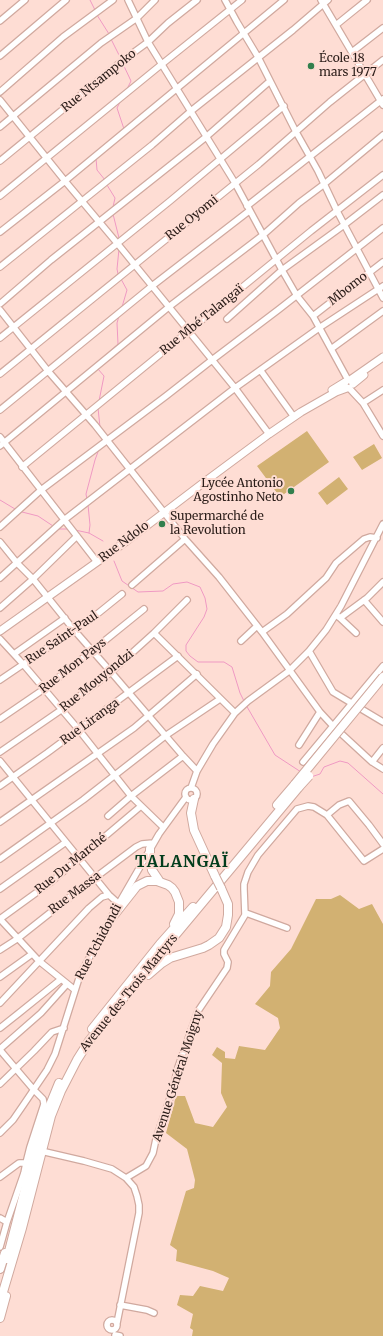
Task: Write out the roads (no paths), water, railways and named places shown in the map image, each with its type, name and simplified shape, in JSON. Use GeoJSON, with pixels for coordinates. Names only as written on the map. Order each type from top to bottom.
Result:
{"type":"FeatureCollection","features":[{"type":"Feature","properties":{"kind":"highway"},"geometry":{"type":"LineString","coordinates":[[297,786],[383,677]]}},
{"type":"Feature","properties":{"kind":"highway"},"geometry":{"type":"LineString","coordinates":[[297,786],[383,685]]}},
{"type":"Feature","properties":{"kind":"highway","name":"Avenue des Trois Martyrs"},"geometry":{"type":"LineString","coordinates":[[0,1285],[41,1126],[53,1094],[70,1061],[99,1019],[160,944],[297,786]]}},
{"type":"Feature","properties":{"kind":"highway","name":"Avenue des Trois Martyrs"},"geometry":{"type":"LineString","coordinates":[[0,1302],[22,1228],[51,1116],[68,1075],[89,1041],[297,786]]}},
{"type":"Feature","properties":{"kind":"highway"},"geometry":{"type":"LineString","coordinates":[[120,1004],[162,963],[175,956],[209,945],[219,938],[226,927],[228,904],[194,830],[190,813],[194,799]]}},
{"type":"Feature","properties":{"kind":"highway"},"geometry":{"type":"LineString","coordinates":[[151,846],[150,858],[152,870],[160,882]]}},
{"type":"Feature","properties":{"kind":"highway"},"geometry":{"type":"LineString","coordinates":[[111,919],[136,886],[146,881],[160,882],[168,885],[175,892],[180,908],[176,920],[160,944]]}},
{"type":"Feature","properties":{"kind":"highway"},"geometry":{"type":"LineString","coordinates":[[0,1269],[13,1224],[21,1207]]}},
{"type":"Feature","properties":{"kind":"highway"},"geometry":{"type":"LineString","coordinates":[[0,1318],[11,1273],[12,1262]]}},
{"type":"Feature","properties":{"kind":"main road"},"geometry":{"type":"LineString","coordinates":[[350,384],[383,357]]}},
{"type":"Feature","properties":{"kind":"main road"},"geometry":{"type":"LineString","coordinates":[[350,384],[383,361]]}},
{"type":"Feature","properties":{"kind":"main road","name":"Rue Ndolo"},"geometry":{"type":"LineString","coordinates":[[0,631],[97,562],[269,434],[308,408],[350,384]]}},
{"type":"Feature","properties":{"kind":"street"},"geometry":{"type":"LineString","coordinates":[[0,21],[25,0]]}},
{"type":"Feature","properties":{"kind":"street"},"geometry":{"type":"LineString","coordinates":[[0,56],[66,0]]}},
{"type":"Feature","properties":{"kind":"street"},"geometry":{"type":"LineString","coordinates":[[0,92],[63,38],[113,0]]}},
{"type":"Feature","properties":{"kind":"street"},"geometry":{"type":"LineString","coordinates":[[128,0],[148,42],[235,183],[276,260],[297,296],[313,316],[350,384],[382,429],[383,436]]}},
{"type":"Feature","properties":{"kind":"street"},"geometry":{"type":"LineString","coordinates":[[0,127],[101,43],[137,18],[154,0]]}},
{"type":"Feature","properties":{"kind":"street","name":"Rue Ntsampoko"},"geometry":{"type":"LineString","coordinates":[[0,161],[122,61],[148,42],[197,0]]}},
{"type":"Feature","properties":{"kind":"street"},"geometry":{"type":"LineString","coordinates":[[225,0],[284,106],[336,211],[369,273],[381,287],[383,298]]}},
{"type":"Feature","properties":{"kind":"street"},"geometry":{"type":"LineString","coordinates":[[0,196],[242,0]]}},
{"type":"Feature","properties":{"kind":"street"},"geometry":{"type":"LineString","coordinates":[[0,232],[65,181],[284,0]]}},
{"type":"Feature","properties":{"kind":"street"},"geometry":{"type":"LineString","coordinates":[[336,25],[368,0]]}},
{"type":"Feature","properties":{"kind":"street"},"geometry":{"type":"LineString","coordinates":[[0,267],[293,30],[324,1],[364,74],[382,102],[310,157],[0,410]]}},
{"type":"Feature","properties":{"kind":"street"},"geometry":{"type":"LineString","coordinates":[[352,52],[383,28]]}},
{"type":"Feature","properties":{"kind":"street","name":"Rue Oyomi"},"geometry":{"type":"LineString","coordinates":[[0,374],[235,183],[364,74],[383,60]]}},
{"type":"Feature","properties":{"kind":"street"},"geometry":{"type":"LineString","coordinates":[[0,304],[175,160],[206,137],[270,81]]}},
{"type":"Feature","properties":{"kind":"street"},"geometry":{"type":"LineString","coordinates":[[0,100],[81,201],[100,221],[170,306],[235,388],[269,434]]}},
{"type":"Feature","properties":{"kind":"street"},"geometry":{"type":"LineString","coordinates":[[0,338],[220,160],[284,106]]}},
{"type":"Feature","properties":{"kind":"street"},"geometry":{"type":"LineString","coordinates":[[2,445],[170,306],[263,235],[299,203],[383,135]]}},
{"type":"Feature","properties":{"kind":"street","name":"Rue Mbé Talangaï"},"geometry":{"type":"LineString","coordinates":[[22,467],[336,211],[383,175]]}},
{"type":"Feature","properties":{"kind":"street"},"geometry":{"type":"LineString","coordinates":[[227,319],[282,270],[383,195]]}},
{"type":"Feature","properties":{"kind":"street"},"geometry":{"type":"LineString","coordinates":[[0,527],[41,490],[297,296],[383,228]]}},
{"type":"Feature","properties":{"kind":"street","name":"Mbomo"},"geometry":{"type":"LineString","coordinates":[[313,316],[383,262]]}},
{"type":"Feature","properties":{"kind":"street"},"geometry":{"type":"LineString","coordinates":[[0,578],[64,520],[235,388],[381,287]]}},
{"type":"Feature","properties":{"kind":"street"},"geometry":{"type":"LineString","coordinates":[[0,310],[185,539],[219,577],[262,632],[320,712],[372,762],[383,769]]}},
{"type":"Feature","properties":{"kind":"street"},"geometry":{"type":"LineString","coordinates":[[331,349],[383,311]]}},
{"type":"Feature","properties":{"kind":"street"},"geometry":{"type":"LineString","coordinates":[[261,371],[294,417]]}},
{"type":"Feature","properties":{"kind":"street"},"geometry":{"type":"LineString","coordinates":[[363,403],[383,390]]}},
{"type":"Feature","properties":{"kind":"street"},"geometry":{"type":"LineString","coordinates":[[0,437],[2,445],[41,490],[97,562]]}},
{"type":"Feature","properties":{"kind":"street"},"geometry":{"type":"LineString","coordinates":[[191,788],[195,789],[197,792],[194,799],[190,800],[186,797],[186,790],[191,788],[197,771],[217,736],[235,713],[248,700],[289,670],[309,651],[338,616],[376,538],[382,529]]}},
{"type":"Feature","properties":{"kind":"street"},"geometry":{"type":"LineString","coordinates":[[0,608],[33,579],[77,536]]}},
{"type":"Feature","properties":{"kind":"street"},"geometry":{"type":"LineString","coordinates":[[262,632],[287,614],[326,578],[336,563],[364,539],[370,537],[376,538]]}},
{"type":"Feature","properties":{"kind":"street"},"geometry":{"type":"LineString","coordinates":[[132,585],[185,539]]}},
{"type":"Feature","properties":{"kind":"street"},"geometry":{"type":"LineString","coordinates":[[0,542],[182,756],[197,771]]}},
{"type":"Feature","properties":{"kind":"street"},"geometry":{"type":"LineString","coordinates":[[338,616],[364,600],[383,582]]}},
{"type":"Feature","properties":{"kind":"street","name":"Rue Saint-Paul"},"geometry":{"type":"LineString","coordinates":[[0,680],[96,616],[122,594]]}},
{"type":"Feature","properties":{"kind":"street","name":"Rue Mouyondzi"},"geometry":{"type":"LineString","coordinates":[[0,752],[61,710],[111,672],[154,633],[187,600]]}},
{"type":"Feature","properties":{"kind":"street"},"geometry":{"type":"LineString","coordinates":[[364,600],[383,622]]}},
{"type":"Feature","properties":{"kind":"street","name":"Rue Mon Pays"},"geometry":{"type":"LineString","coordinates":[[0,719],[44,689],[144,609]]}},
{"type":"Feature","properties":{"kind":"street"},"geometry":{"type":"LineString","coordinates":[[338,616],[356,633]]}},
{"type":"Feature","properties":{"kind":"street"},"geometry":{"type":"LineString","coordinates":[[14,654],[65,618]]}},
{"type":"Feature","properties":{"kind":"street"},"geometry":{"type":"LineString","coordinates":[[241,641],[257,626]]}},
{"type":"Feature","properties":{"kind":"street"},"geometry":{"type":"LineString","coordinates":[[154,633],[235,713]]}},
{"type":"Feature","properties":{"kind":"street"},"geometry":{"type":"LineString","coordinates":[[0,639],[79,730],[131,796],[163,827]]}},
{"type":"Feature","properties":{"kind":"street"},"geometry":{"type":"LineString","coordinates":[[309,651],[331,690],[383,722]]}},
{"type":"Feature","properties":{"kind":"street","name":"Rue Liranga"},"geometry":{"type":"LineString","coordinates":[[0,786],[79,730],[178,656]]}},
{"type":"Feature","properties":{"kind":"street"},"geometry":{"type":"LineString","coordinates":[[303,762],[383,666]]}},
{"type":"Feature","properties":{"kind":"street"},"geometry":{"type":"LineString","coordinates":[[0,822],[134,728],[197,674]]}},
{"type":"Feature","properties":{"kind":"street"},"geometry":{"type":"LineString","coordinates":[[0,858],[115,776],[165,736],[220,699]]}},
{"type":"Feature","properties":{"kind":"street"},"geometry":{"type":"LineString","coordinates":[[299,745],[320,712]]}},
{"type":"Feature","properties":{"kind":"street"},"geometry":{"type":"LineString","coordinates":[[372,762],[383,748]]}},
{"type":"Feature","properties":{"kind":"street"},"geometry":{"type":"LineString","coordinates":[[108,816],[182,756]]}},
{"type":"Feature","properties":{"kind":"street"},"geometry":{"type":"LineString","coordinates":[[0,761],[79,859],[109,895],[119,904]]}},
{"type":"Feature","properties":{"kind":"street","name":"Rue Tchidondi"},"geometry":{"type":"LineString","coordinates":[[0,1132],[13,1120],[34,1090],[55,1054],[75,990],[85,965],[151,846],[163,827],[186,797]]}},
{"type":"Feature","properties":{"kind":"street"},"geometry":{"type":"LineString","coordinates":[[327,815],[339,805],[349,801],[369,824],[383,844]]}},
{"type":"Feature","properties":{"kind":"street","name":"Rue Du Marché"},"geometry":{"type":"LineString","coordinates":[[0,919],[51,882],[142,806]]}},
{"type":"Feature","properties":{"kind":"street"},"geometry":{"type":"LineString","coordinates":[[287,928],[246,913],[244,889],[246,878],[257,857],[294,812],[302,807],[311,806],[327,815],[364,861],[383,849]]}},
{"type":"Feature","properties":{"kind":"street"},"geometry":{"type":"LineString","coordinates":[[0,889],[66,842]]}},
{"type":"Feature","properties":{"kind":"street","name":"Rue Massa"},"geometry":{"type":"LineString","coordinates":[[0,950],[17,939],[137,846],[142,844],[151,846]]}},
{"type":"Feature","properties":{"kind":"street"},"geometry":{"type":"LineString","coordinates":[[0,1003],[94,903],[109,895]]}},
{"type":"Feature","properties":{"kind":"street","name":"Avenue Général Moigny"},"geometry":{"type":"LineString","coordinates":[[126,1178],[146,1166],[150,1161],[174,1086],[177,1070],[198,1011],[227,968],[228,962],[224,954],[224,950],[246,913]]}},
{"type":"Feature","properties":{"kind":"street"},"geometry":{"type":"LineString","coordinates":[[0,919],[39,961],[60,980],[75,990]]}},
{"type":"Feature","properties":{"kind":"street"},"geometry":{"type":"LineString","coordinates":[[0,977],[32,954]]}},
{"type":"Feature","properties":{"kind":"street"},"geometry":{"type":"LineString","coordinates":[[0,1028],[60,980]]}},
{"type":"Feature","properties":{"kind":"street"},"geometry":{"type":"LineString","coordinates":[[0,1247],[44,1104],[43,1099],[0,1050],[41,1013],[66,984]]}},
{"type":"Feature","properties":{"kind":"street"},"geometry":{"type":"LineString","coordinates":[[0,1084],[52,1032],[64,1028]]}},
{"type":"Feature","properties":{"kind":"street"},"geometry":{"type":"LineString","coordinates":[[41,1151],[98,1164],[115,1171],[126,1178],[134,1187],[139,1205],[115,1323],[117,1336]]}},
{"type":"Feature","properties":{"kind":"street"},"geometry":{"type":"LineString","coordinates":[[0,1177],[19,1163],[26,1163]]}},
{"type":"Feature","properties":{"kind":"street"},"geometry":{"type":"LineString","coordinates":[[0,1218],[7,1222]]}},
{"type":"Feature","properties":{"kind":"street"},"geometry":{"type":"LineString","coordinates":[[119,1307],[147,1310],[154,1313]]}},
{"type":"Feature","properties":{"kind":"waterway"},"geometry":{"type":"LineString","coordinates":[[90,0],[95,10]]}},
{"type":"Feature","properties":{"kind":"waterway"},"geometry":{"type":"LineString","coordinates":[[97,15],[109,34]]}},
{"type":"Feature","properties":{"kind":"waterway"},"geometry":{"type":"LineString","coordinates":[[111,39],[121,59]]}},
{"type":"Feature","properties":{"kind":"waterway"},"geometry":{"type":"LineString","coordinates":[[123,64],[131,81],[127,89]]}},
{"type":"Feature","properties":{"kind":"waterway"},"geometry":{"type":"LineString","coordinates":[[121,100],[117,108],[124,129]]}},
{"type":"Feature","properties":{"kind":"waterway"},"geometry":{"type":"LineString","coordinates":[[96,158],[97,170],[105,180]]}},
{"type":"Feature","properties":{"kind":"waterway"},"geometry":{"type":"LineString","coordinates":[[107,185],[115,198],[113,207]]}},
{"type":"Feature","properties":{"kind":"waterway"},"geometry":{"type":"LineString","coordinates":[[113,214],[119,238]]}},
{"type":"Feature","properties":{"kind":"waterway"},"geometry":{"type":"LineString","coordinates":[[118,274],[119,249]]}},
{"type":"Feature","properties":{"kind":"waterway"},"geometry":{"type":"LineString","coordinates":[[121,279],[127,290],[122,307]]}},
{"type":"Feature","properties":{"kind":"waterway"},"geometry":{"type":"LineString","coordinates":[[97,364],[118,344],[117,323],[119,316]]}},
{"type":"Feature","properties":{"kind":"waterway"},"geometry":{"type":"LineString","coordinates":[[98,369],[104,376],[99,401]]}},
{"type":"Feature","properties":{"kind":"waterway"},"geometry":{"type":"LineString","coordinates":[[98,408],[100,427]]}},
{"type":"Feature","properties":{"kind":"waterway"},"geometry":{"type":"LineString","coordinates":[[87,500],[86,494],[99,449]]}},
{"type":"Feature","properties":{"kind":"waterway"},"geometry":{"type":"LineString","coordinates":[[0,500],[15,509]]}},
{"type":"Feature","properties":{"kind":"waterway"},"geometry":{"type":"LineString","coordinates":[[88,505],[90,525],[89,533]]}},
{"type":"Feature","properties":{"kind":"waterway"},"geometry":{"type":"LineString","coordinates":[[22,512],[38,516],[53,526]]}},
{"type":"Feature","properties":{"kind":"waterway"},"geometry":{"type":"LineString","coordinates":[[59,529],[68,529]]}},
{"type":"Feature","properties":{"kind":"waterway"},"geometry":{"type":"LineString","coordinates":[[75,530],[89,533],[103,541]]}},
{"type":"Feature","properties":{"kind":"waterway"},"geometry":{"type":"LineString","coordinates":[[114,561],[122,581],[138,592],[163,591],[173,584],[187,582],[200,587],[205,598],[207,609],[204,617],[186,645],[186,651],[198,662],[224,662],[232,667],[244,701]]}},
{"type":"Feature","properties":{"kind":"waterway"},"geometry":{"type":"LineString","coordinates":[[246,705],[275,755],[301,772]]}},
{"type":"Feature","properties":{"kind":"waterway"},"geometry":{"type":"LineString","coordinates":[[311,777],[320,774],[324,767],[340,761],[348,763],[383,794]]}},
{"type":"Feature","properties":{"kind":"place","name":"École 18 mars 1977"},"geometry":{"type":"Point","coordinates":[311,66]}},
{"type":"Feature","properties":{"kind":"place","name":"Lycée Antonio Agostinho Neto"},"geometry":{"type":"Point","coordinates":[291,491]}},
{"type":"Feature","properties":{"kind":"place","name":"Supermarché de la Revolution"},"geometry":{"type":"Point","coordinates":[162,524]}},
{"type":"Feature","properties":{"kind":"district","name":"TALANGAÏ"},"geometry":{"type":"Point","coordinates":[182,862]}}]}
